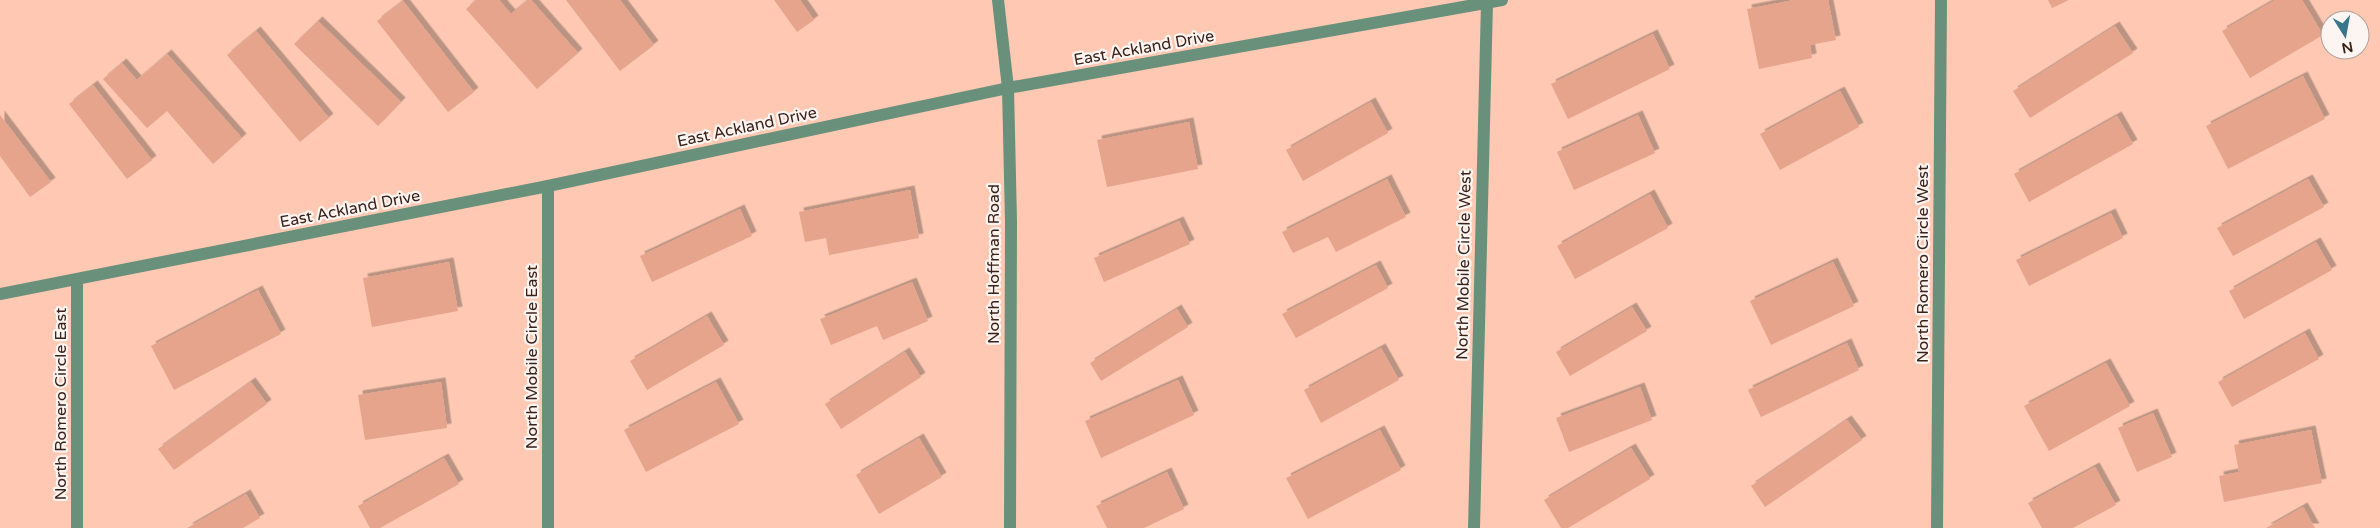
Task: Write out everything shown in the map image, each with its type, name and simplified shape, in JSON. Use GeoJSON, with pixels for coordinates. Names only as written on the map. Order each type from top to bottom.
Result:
{"type":"FeatureCollection","features":[{"type":"Feature","properties":{"kind":"street","name":"North Hoffman Road"},"geometry":{"type":"LineString","coordinates":[[998,0],[1008,88],[1011,222],[1010,528]]}},
{"type":"Feature","properties":{"kind":"street","name":"East Ackland Drive"},"geometry":{"type":"LineString","coordinates":[[0,294],[548,186],[1008,88],[1502,0]]}},
{"type":"Feature","properties":{"kind":"street","name":"North Romero Circle West"},"geometry":{"type":"LineString","coordinates":[[1937,528],[1941,0]]}},
{"type":"Feature","properties":{"kind":"street","name":"North Mobile Circle West"},"geometry":{"type":"LineString","coordinates":[[1474,528],[1487,3]]}},
{"type":"Feature","properties":{"kind":"street","name":"North Mobile Circle East"},"geometry":{"type":"LineString","coordinates":[[548,186],[548,528]]}},
{"type":"Feature","properties":{"kind":"street","name":"North Romero Circle East"},"geometry":{"type":"LineString","coordinates":[[77,280],[77,528]]}},
{"type":"Feature","properties":{"kind":"building"},"geometry":{"type":"Polygon","coordinates":[[[476,0],[499,0],[511,14],[528,0],[531,0],[578,53],[537,89],[466,9],[476,0]]]}},
{"type":"Feature","properties":{"kind":"building"},"geometry":{"type":"Polygon","coordinates":[[[566,0],[620,0],[654,45],[620,71],[566,0]]]}},
{"type":"Feature","properties":{"kind":"building"},"geometry":{"type":"Polygon","coordinates":[[[774,0],[800,0],[814,20],[797,32],[774,0]]]}},
{"type":"Feature","properties":{"kind":"building"},"geometry":{"type":"Polygon","coordinates":[[[1794,0],[1828,0],[1836,40],[1810,45],[1812,58],[1759,69],[1747,9],[1794,0]]]}},
{"type":"Feature","properties":{"kind":"building"},"geometry":{"type":"Polygon","coordinates":[[[2048,0],[2069,0],[2052,8],[2048,0]]]}},
{"type":"Feature","properties":{"kind":"building"},"geometry":{"type":"Polygon","coordinates":[[[2275,0],[2302,0],[2320,30],[2320,37],[2250,78],[2222,31],[2275,0]]]}},
{"type":"Feature","properties":{"kind":"building"},"geometry":{"type":"Polygon","coordinates":[[[403,1],[474,92],[448,112],[377,21],[403,1]]]}},
{"type":"Feature","properties":{"kind":"building"},"geometry":{"type":"Polygon","coordinates":[[[318,21],[401,102],[378,126],[294,44],[318,21]]]}},
{"type":"Feature","properties":{"kind":"building"},"geometry":{"type":"Polygon","coordinates":[[[2115,26],[2133,53],[2030,118],[2013,91],[2115,26]]]}},
{"type":"Feature","properties":{"kind":"building"},"geometry":{"type":"Polygon","coordinates":[[[256,31],[329,118],[300,142],[227,55],[256,31]]]}},
{"type":"Feature","properties":{"kind":"building"},"geometry":{"type":"Polygon","coordinates":[[[1653,34],[1670,69],[1568,119],[1551,84],[1653,34]]]}},
{"type":"Feature","properties":{"kind":"building"},"geometry":{"type":"Polygon","coordinates":[[[167,54],[242,138],[213,164],[167,111],[147,128],[103,79],[122,63],[137,80],[167,54]]]}},
{"type":"Feature","properties":{"kind":"building"},"geometry":{"type":"Polygon","coordinates":[[[2303,76],[2325,119],[2228,169],[2206,126],[2303,76]]]}},
{"type":"Feature","properties":{"kind":"building"},"geometry":{"type":"Polygon","coordinates":[[[93,85],[152,160],[127,179],[69,104],[93,85]]]}},
{"type":"Feature","properties":{"kind":"building"},"geometry":{"type":"Polygon","coordinates":[[[1840,91],[1859,127],[1780,170],[1760,134],[1840,91]]]}},
{"type":"Feature","properties":{"kind":"building"},"geometry":{"type":"Polygon","coordinates":[[[1371,102],[1388,133],[1303,181],[1286,150],[1371,102]]]}},
{"type":"Feature","properties":{"kind":"building"},"geometry":{"type":"Polygon","coordinates":[[[0,115],[51,182],[30,197],[0,156],[0,115]]]}},
{"type":"Feature","properties":{"kind":"building"},"geometry":{"type":"Polygon","coordinates":[[[1638,115],[1655,153],[1574,190],[1557,152],[1638,115]]]}},
{"type":"Feature","properties":{"kind":"building"},"geometry":{"type":"Polygon","coordinates":[[[2117,116],[2133,144],[2029,202],[2014,174],[2117,116]]]}},
{"type":"Feature","properties":{"kind":"building"},"geometry":{"type":"Polygon","coordinates":[[[1189,122],[1198,169],[1107,187],[1097,140],[1189,122]]]}},
{"type":"Feature","properties":{"kind":"building"},"geometry":{"type":"Polygon","coordinates":[[[1387,179],[1406,217],[1336,252],[1328,237],[1293,253],[1282,232],[1387,179]]]}},
{"type":"Feature","properties":{"kind":"building"},"geometry":{"type":"Polygon","coordinates":[[[2308,179],[2324,207],[2233,256],[2217,228],[2308,179]]]}},
{"type":"Feature","properties":{"kind":"building"},"geometry":{"type":"Polygon","coordinates":[[[910,190],[919,238],[829,255],[826,238],[805,242],[799,212],[910,190]]]}},
{"type":"Feature","properties":{"kind":"building"},"geometry":{"type":"Polygon","coordinates":[[[1650,194],[1668,228],[1575,279],[1557,246],[1650,194]]]}},
{"type":"Feature","properties":{"kind":"building"},"geometry":{"type":"Polygon","coordinates":[[[740,209],[752,236],[652,282],[640,256],[740,209]]]}},
{"type":"Feature","properties":{"kind":"building"},"geometry":{"type":"Polygon","coordinates":[[[2111,213],[2123,238],[2029,286],[2016,260],[2111,213]]]}},
{"type":"Feature","properties":{"kind":"building"},"geometry":{"type":"Polygon","coordinates":[[[1179,221],[1190,244],[1104,282],[1094,258],[1179,221]]]}},
{"type":"Feature","properties":{"kind":"building"},"geometry":{"type":"Polygon","coordinates":[[[2316,242],[2332,270],[2244,319],[2229,291],[2316,242]]]}},
{"type":"Feature","properties":{"kind":"building"},"geometry":{"type":"Polygon","coordinates":[[[449,262],[458,311],[372,327],[363,278],[449,262]]]}},
{"type":"Feature","properties":{"kind":"building"},"geometry":{"type":"Polygon","coordinates":[[[1833,262],[1854,306],[1771,345],[1750,301],[1833,262]]]}},
{"type":"Feature","properties":{"kind":"building"},"geometry":{"type":"Polygon","coordinates":[[[1376,265],[1388,288],[1296,338],[1282,314],[1376,265]]]}},
{"type":"Feature","properties":{"kind":"building"},"geometry":{"type":"Polygon","coordinates":[[[912,282],[928,321],[883,340],[877,326],[831,345],[820,319],[912,282]]]}},
{"type":"Feature","properties":{"kind":"building"},"geometry":{"type":"Polygon","coordinates":[[[258,290],[281,334],[174,390],[151,346],[258,290]]]}},
{"type":"Feature","properties":{"kind":"building"},"geometry":{"type":"Polygon","coordinates":[[[1632,307],[1647,331],[1570,376],[1556,352],[1632,307]]]}},
{"type":"Feature","properties":{"kind":"building"},"geometry":{"type":"Polygon","coordinates":[[[1177,309],[1188,327],[1101,381],[1090,363],[1177,309]]]}},
{"type":"Feature","properties":{"kind":"building"},"geometry":{"type":"Polygon","coordinates":[[[707,316],[724,345],[647,390],[630,361],[707,316]]]}},
{"type":"Feature","properties":{"kind":"building"},"geometry":{"type":"Polygon","coordinates":[[[2305,333],[2319,359],[2232,407],[2218,382],[2305,333]]]}},
{"type":"Feature","properties":{"kind":"building"},"geometry":{"type":"Polygon","coordinates":[[[1847,343],[1859,370],[1761,417],[1748,390],[1847,343]]]}},
{"type":"Feature","properties":{"kind":"building"},"geometry":{"type":"Polygon","coordinates":[[[1381,348],[1399,380],[1321,423],[1304,390],[1381,348]]]}},
{"type":"Feature","properties":{"kind":"building"},"geometry":{"type":"Polygon","coordinates":[[[905,352],[921,377],[841,429],[825,404],[905,352]]]}},
{"type":"Feature","properties":{"kind":"building"},"geometry":{"type":"Polygon","coordinates":[[[2106,363],[2130,406],[2049,451],[2024,406],[2106,363]]]}},
{"type":"Feature","properties":{"kind":"building"},"geometry":{"type":"Polygon","coordinates":[[[1178,380],[1194,415],[1101,458],[1085,421],[1178,380]]]}},
{"type":"Feature","properties":{"kind":"building"},"geometry":{"type":"Polygon","coordinates":[[[251,382],[267,404],[174,470],[158,449],[251,382]]]}},
{"type":"Feature","properties":{"kind":"building"},"geometry":{"type":"Polygon","coordinates":[[[441,382],[447,428],[365,440],[358,395],[441,382]]]}},
{"type":"Feature","properties":{"kind":"building"},"geometry":{"type":"Polygon","coordinates":[[[716,382],[739,424],[646,472],[624,430],[716,382]]]}},
{"type":"Feature","properties":{"kind":"building"},"geometry":{"type":"Polygon","coordinates":[[[1640,387],[1652,420],[1569,452],[1556,418],[1640,387]]]}},
{"type":"Feature","properties":{"kind":"building"},"geometry":{"type":"Polygon","coordinates":[[[2153,413],[2172,457],[2137,472],[2118,428],[2153,413]]]}},
{"type":"Feature","properties":{"kind":"building"},"geometry":{"type":"Polygon","coordinates":[[[1847,420],[1862,440],[1765,507],[1751,486],[1847,420]]]}},
{"type":"Feature","properties":{"kind":"building"},"geometry":{"type":"Polygon","coordinates":[[[1380,430],[1401,470],[1308,519],[1286,478],[1380,430]]]}},
{"type":"Feature","properties":{"kind":"building"},"geometry":{"type":"Polygon","coordinates":[[[2311,430],[2322,483],[2224,502],[2219,476],[2239,472],[2234,445],[2311,430]]]}},
{"type":"Feature","properties":{"kind":"building"},"geometry":{"type":"Polygon","coordinates":[[[919,438],[942,477],[879,514],[856,475],[919,438]]]}},
{"type":"Feature","properties":{"kind":"building"},"geometry":{"type":"Polygon","coordinates":[[[1631,448],[1650,479],[1568,528],[1561,528],[1544,500],[1631,448]]]}},
{"type":"Feature","properties":{"kind":"building"},"geometry":{"type":"Polygon","coordinates":[[[444,458],[459,484],[380,528],[370,528],[358,506],[444,458]]]}},
{"type":"Feature","properties":{"kind":"building"},"geometry":{"type":"Polygon","coordinates":[[[2095,467],[2116,505],[2073,528],[2042,528],[2028,503],[2095,467]]]}},
{"type":"Feature","properties":{"kind":"building"},"geometry":{"type":"Polygon","coordinates":[[[1167,472],[1184,509],[1144,528],[1107,528],[1096,506],[1167,472]]]}},
{"type":"Feature","properties":{"kind":"building"},"geometry":{"type":"Polygon","coordinates":[[[246,494],[260,518],[243,528],[187,528],[246,494]]]}},
{"type":"Feature","properties":{"kind":"building"},"geometry":{"type":"Polygon","coordinates":[[[2303,507],[2315,528],[2266,528],[2303,507]]]}}]}
